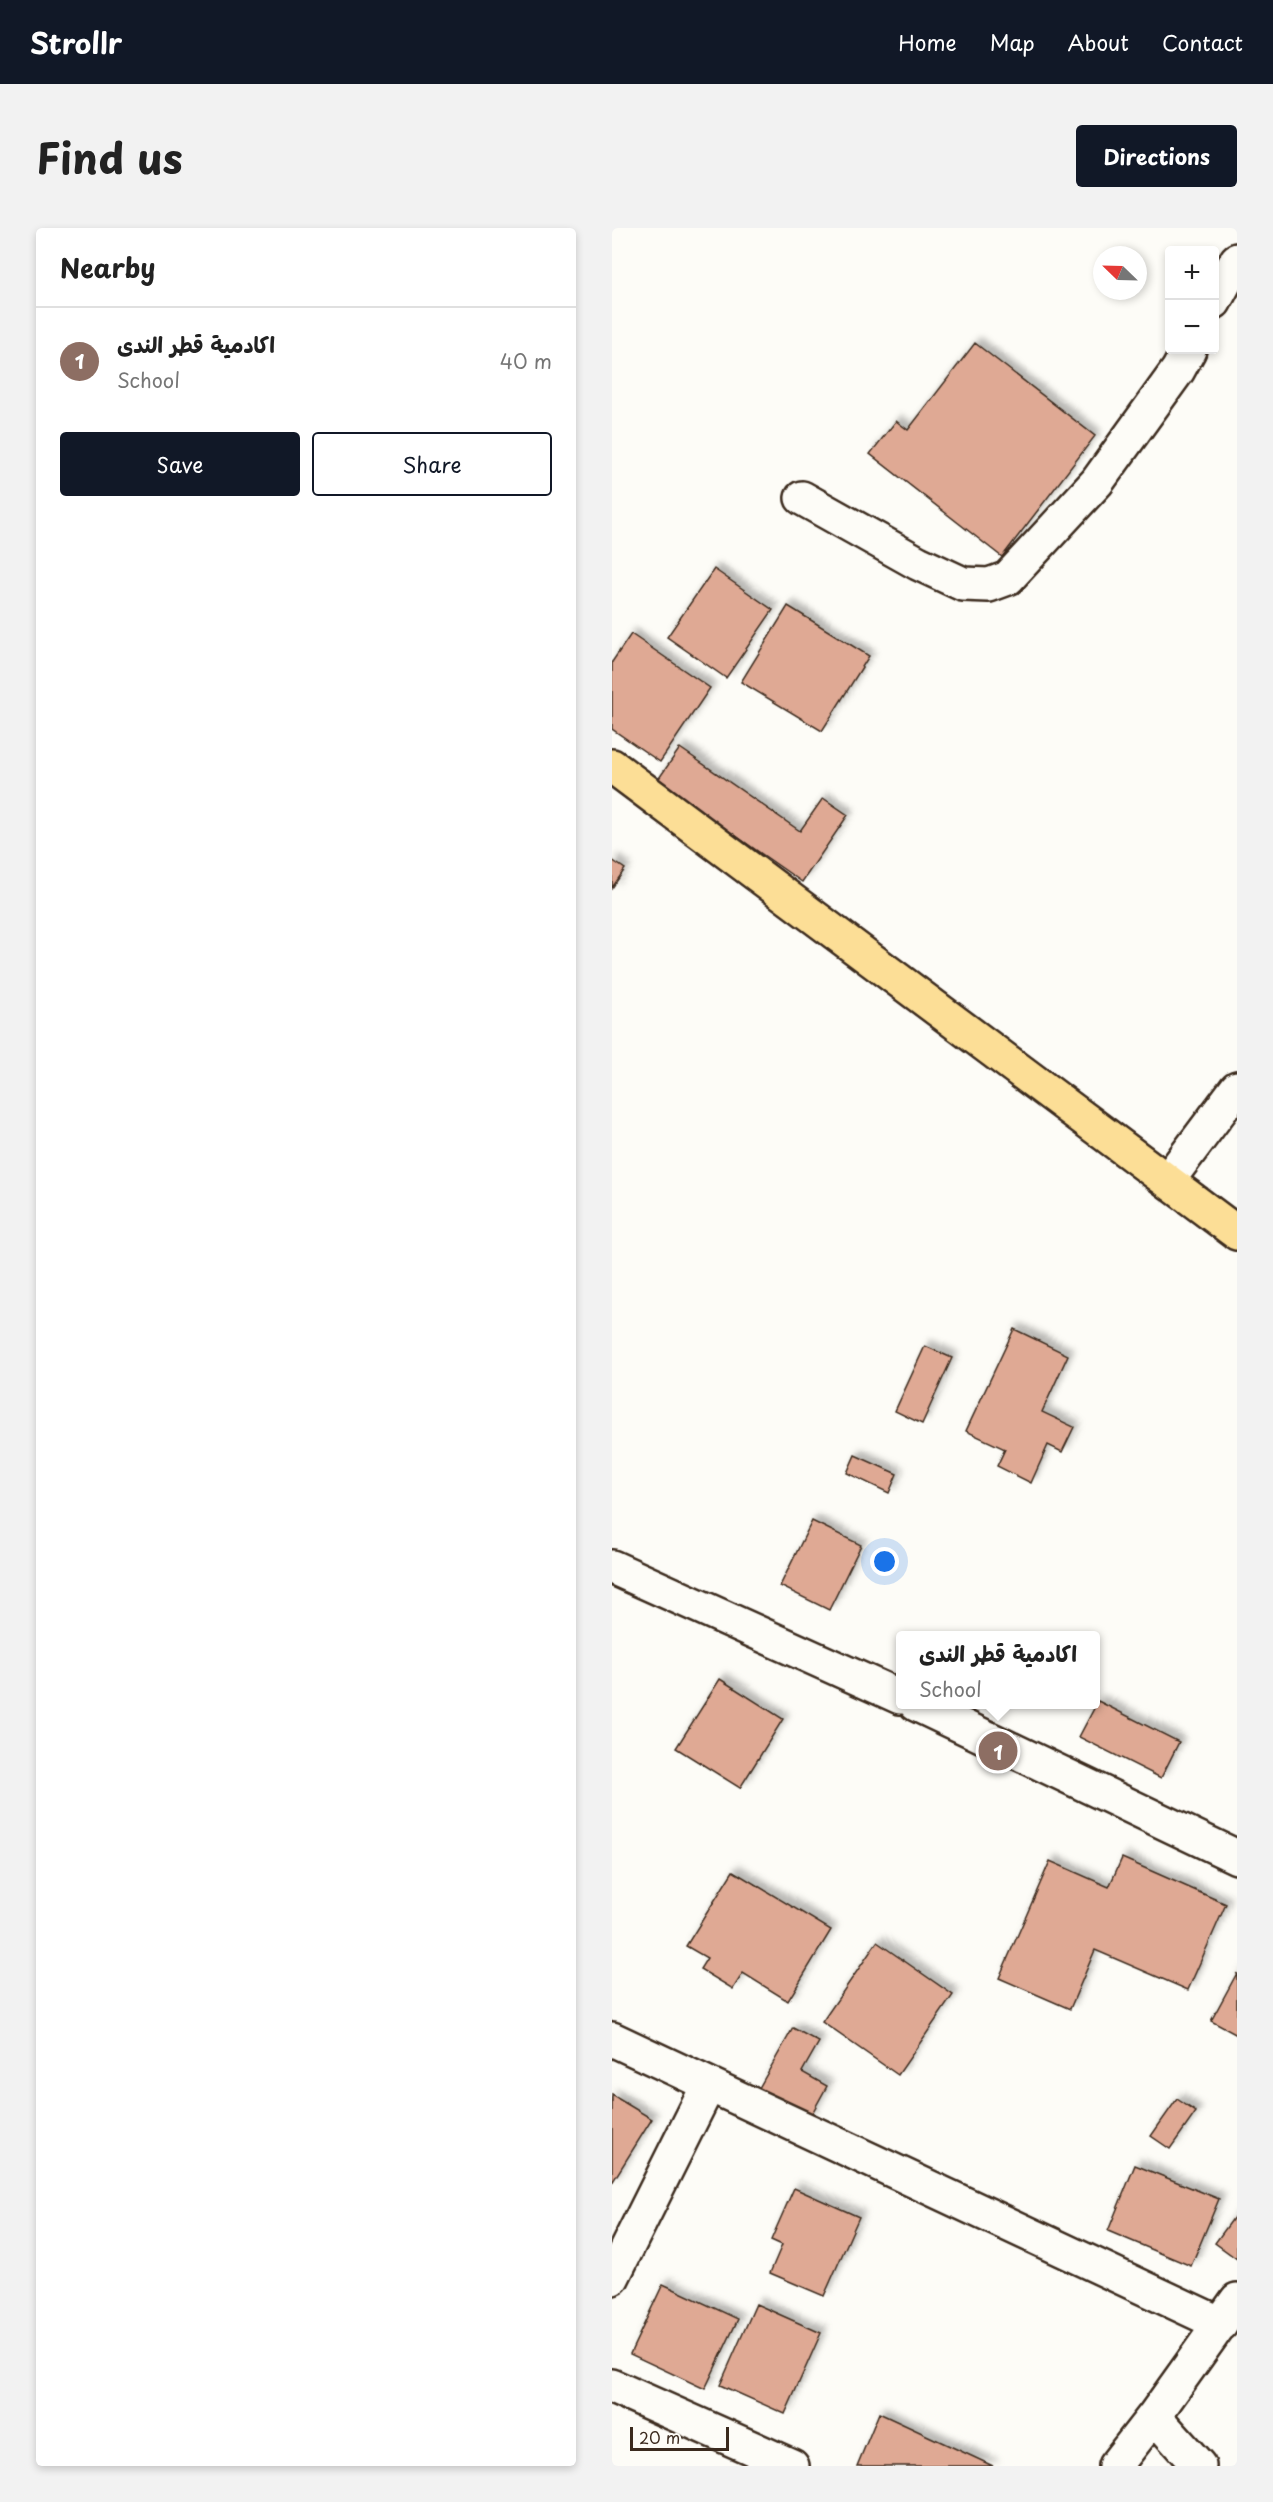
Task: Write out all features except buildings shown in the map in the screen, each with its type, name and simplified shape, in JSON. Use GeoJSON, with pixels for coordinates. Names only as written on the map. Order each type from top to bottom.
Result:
{"type":"FeatureCollection","features":[{"type":"Feature","properties":{"kind":"main road"},"geometry":{"type":"LineString","coordinates":[[612,766],[1237,1233]]}},
{"type":"Feature","properties":{"kind":"street"},"geometry":{"type":"LineString","coordinates":[[1216,300],[1237,260]]}},
{"type":"Feature","properties":{"kind":"street"},"geometry":{"type":"LineString","coordinates":[[802,498],[918,563],[963,584],[989,585],[1008,578],[1096,482],[1178,370],[1187,354]]}},
{"type":"Feature","properties":{"kind":"street"},"geometry":{"type":"LineString","coordinates":[[1168,1180],[1237,1088]]}},
{"type":"Feature","properties":{"kind":"street"},"geometry":{"type":"LineString","coordinates":[[612,1567],[896,1695]]}},
{"type":"Feature","properties":{"kind":"street"},"geometry":{"type":"LineString","coordinates":[[926,1709],[1237,1857]]}},
{"type":"Feature","properties":{"kind":"street"},"geometry":{"type":"LineString","coordinates":[[612,2039],[708,2086],[1229,2312],[1115,2466]]}},
{"type":"Feature","properties":{"kind":"street"},"geometry":{"type":"LineString","coordinates":[[612,2278],[708,2086]]}},
{"type":"Feature","properties":{"kind":"street"},"geometry":{"type":"LineString","coordinates":[[612,2386],[792,2466]]}},
{"type":"Feature","properties":{"kind":"street"},"geometry":{"type":"LineString","coordinates":[[1154,2416],[1199,2466]]}},
{"type":"Feature","properties":{"kind":"place","name":"اكادمية قطر الندى"},"geometry":{"type":"Point","coordinates":[998,1751]}}]}
